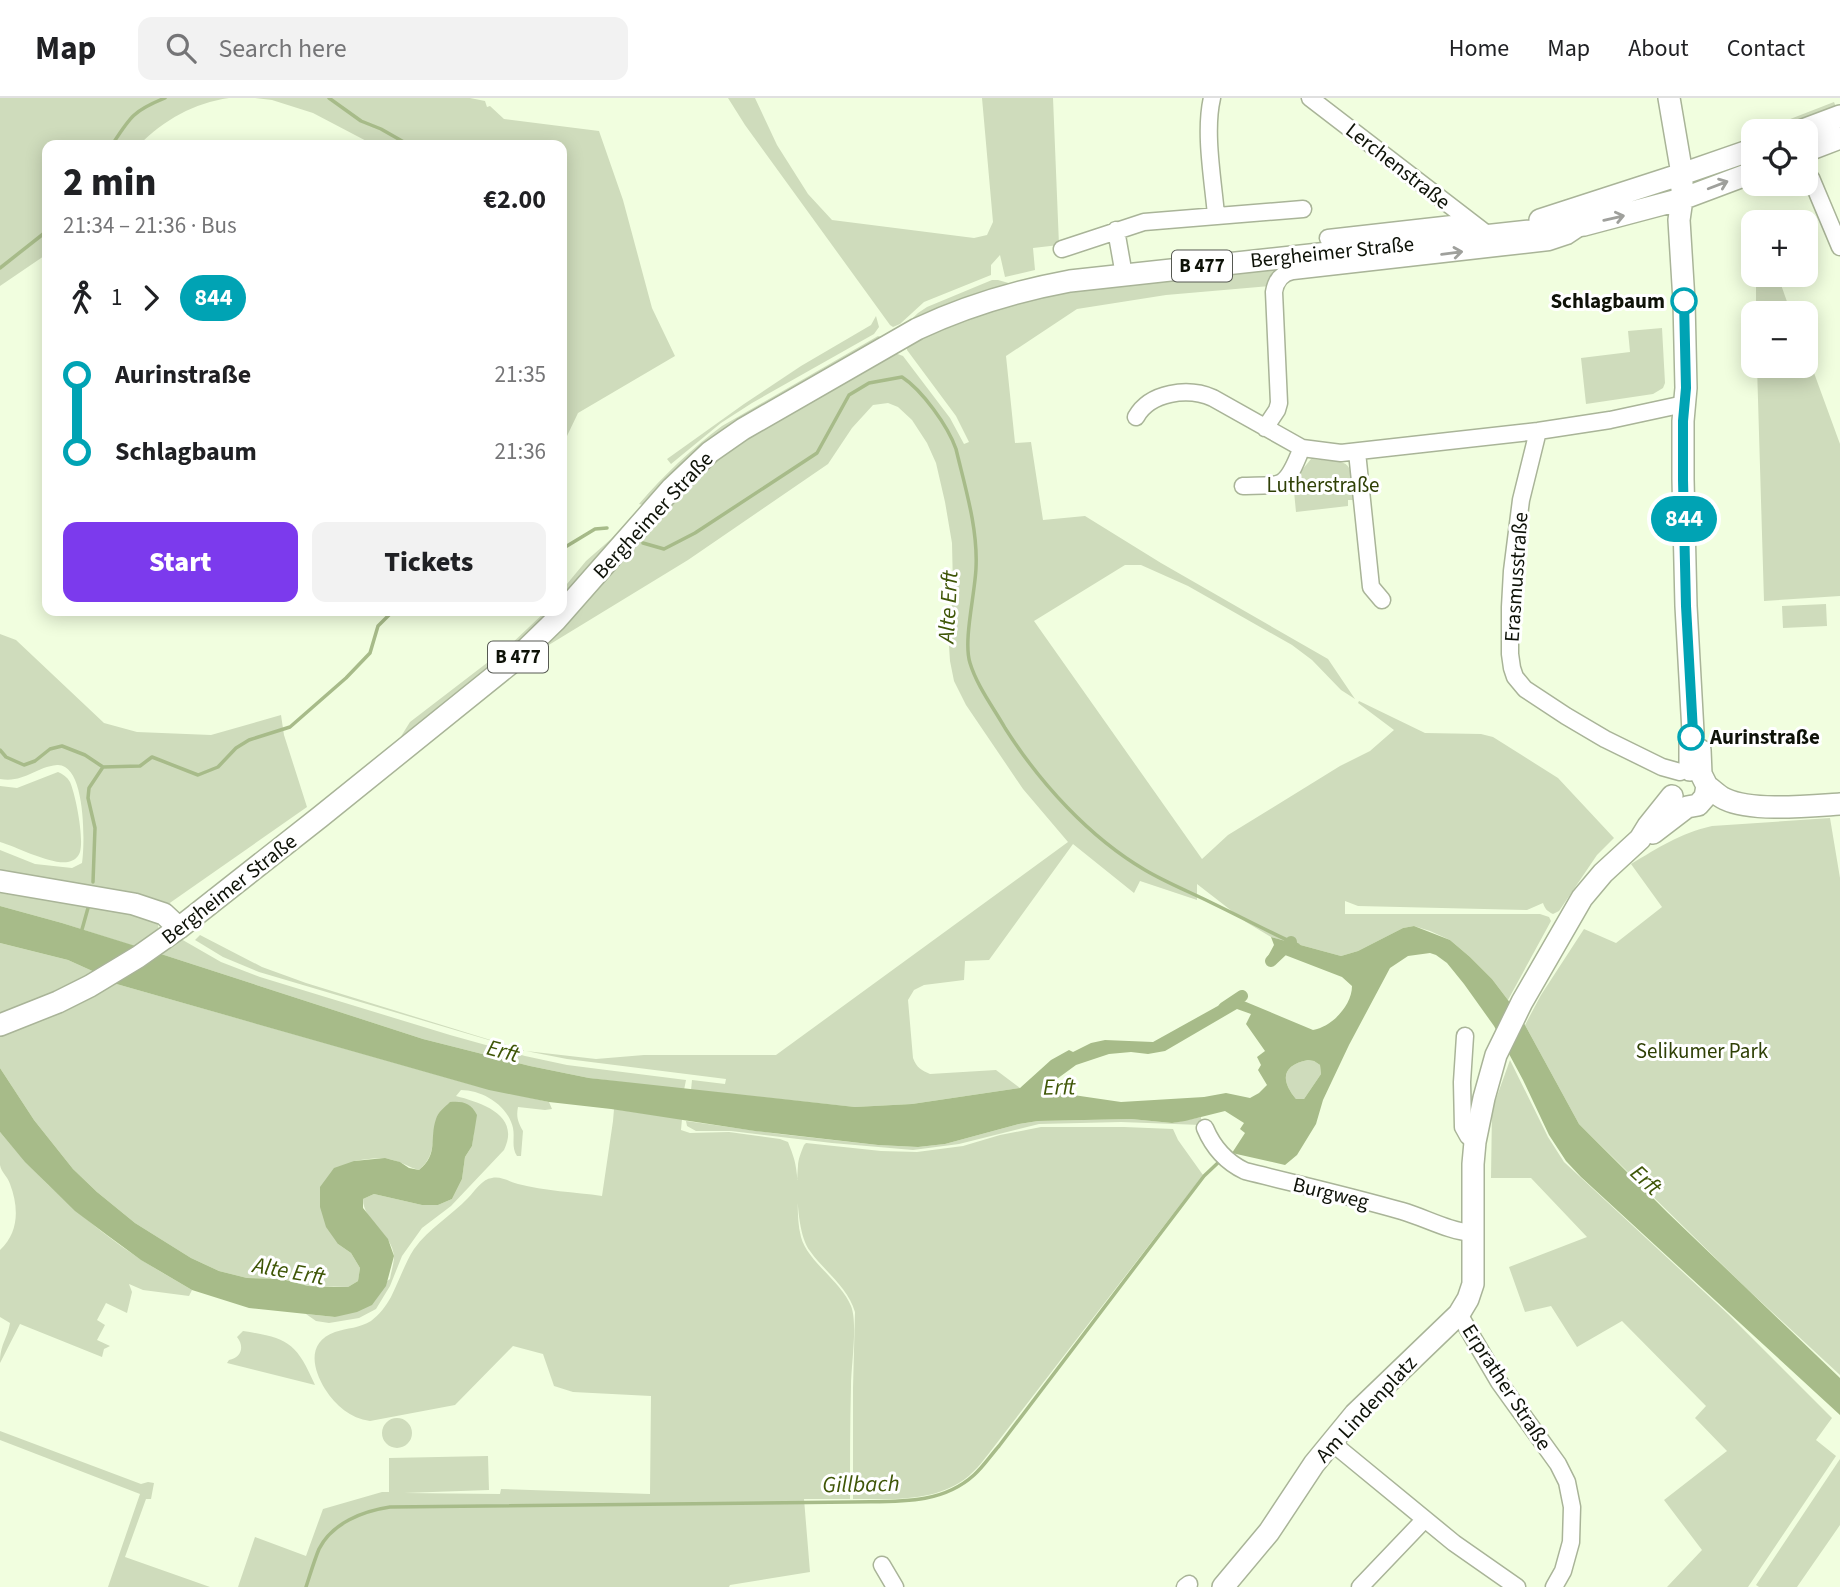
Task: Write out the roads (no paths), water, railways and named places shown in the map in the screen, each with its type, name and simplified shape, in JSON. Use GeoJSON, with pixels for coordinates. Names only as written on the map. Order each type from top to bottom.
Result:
{"type":"FeatureCollection","features":[{"type":"Feature","properties":{"kind":"main road"},"geometry":{"type":"LineString","coordinates":[[1669,98],[1682,174],[1679,220],[1686,388],[1683,480],[1693,732],[1686,784],[1733,803],[1774,807],[1840,804]]}},
{"type":"Feature","properties":{"kind":"main road"},"geometry":{"type":"LineString","coordinates":[[1818,124],[1840,116]]}},
{"type":"Feature","properties":{"kind":"main road"},"geometry":{"type":"LineString","coordinates":[[1818,146],[1840,138]]}},
{"type":"Feature","properties":{"kind":"main road","name":"Bergheimer Straße"},"geometry":{"type":"LineString","coordinates":[[1485,230],[1682,174],[1741,154]]}},
{"type":"Feature","properties":{"kind":"main road","name":"Bergheimer Straße"},"geometry":{"type":"LineString","coordinates":[[567,607],[672,488],[710,452],[735,434],[874,353],[945,316],[1037,287],[1485,230],[1547,230],[1584,225],[1682,199],[1741,177]]}},
{"type":"Feature","properties":{"kind":"main road","name":"Bergheimer Straße"},"geometry":{"type":"LineString","coordinates":[[0,1025],[90,986],[159,943],[516,659],[559,616]]}},
{"type":"Feature","properties":{"kind":"main road","name":"Erprather Straße"},"geometry":{"type":"LineString","coordinates":[[1459,1314],[1468,1300],[1473,1284],[1475,1142],[1496,1055],[1522,1002],[1582,898],[1640,839],[1654,832],[1686,784]]}},
{"type":"Feature","properties":{"kind":"main road"},"geometry":{"type":"LineString","coordinates":[[0,881],[134,904],[164,914],[179,928]]}},
{"type":"Feature","properties":{"kind":"main road","name":"Am Lindenplatz"},"geometry":{"type":"LineString","coordinates":[[1231,1584],[1331,1442],[1379,1390],[1459,1314]]}},
{"type":"Feature","properties":{"kind":"street"},"geometry":{"type":"LineString","coordinates":[[1212,98],[1209,113],[1216,215]]}},
{"type":"Feature","properties":{"kind":"street","name":"Lerchenstraße"},"geometry":{"type":"LineString","coordinates":[[1310,98],[1485,230]]}},
{"type":"Feature","properties":{"kind":"street"},"geometry":{"type":"LineString","coordinates":[[1818,195],[1840,247]]}},
{"type":"Feature","properties":{"kind":"street"},"geometry":{"type":"LineString","coordinates":[[1062,249],[1144,222],[1303,209]]}},
{"type":"Feature","properties":{"kind":"street","name":"Bergheimer Straße"},"geometry":{"type":"LineString","coordinates":[[1265,428],[1277,410],[1280,396],[1274,292],[1280,277],[1293,271],[1549,242],[1573,233],[1584,225]]}},
{"type":"Feature","properties":{"kind":"street"},"geometry":{"type":"LineString","coordinates":[[1116,230],[1124,275]]}},
{"type":"Feature","properties":{"kind":"street","name":"Bergheimer Straße"},"geometry":{"type":"LineString","coordinates":[[1328,238],[1485,230]]}},
{"type":"Feature","properties":{"kind":"street"},"geometry":{"type":"LineString","coordinates":[[1136,417],[1142,407],[1170,394],[1197,393],[1213,398],[1302,448],[1326,452],[1357,452],[1538,431],[1610,420],[1684,404]]}},
{"type":"Feature","properties":{"kind":"street","name":"Erasmusstraße"},"geometry":{"type":"LineString","coordinates":[[1538,431],[1521,500],[1514,548],[1510,607],[1512,668],[1525,689],[1566,716],[1686,784]]}},
{"type":"Feature","properties":{"kind":"street"},"geometry":{"type":"LineString","coordinates":[[1243,486],[1283,482],[1302,448]]}},
{"type":"Feature","properties":{"kind":"street"},"geometry":{"type":"LineString","coordinates":[[1357,452],[1371,587],[1382,600]]}},
{"type":"Feature","properties":{"kind":"street","name":"Erprather Straße"},"geometry":{"type":"LineString","coordinates":[[1465,1036],[1463,1127],[1475,1142]]}},
{"type":"Feature","properties":{"kind":"street","name":"Burgweg"},"geometry":{"type":"LineString","coordinates":[[1205,1128],[1220,1153],[1233,1165],[1245,1171],[1404,1211],[1452,1230],[1473,1233]]}},
{"type":"Feature","properties":{"kind":"street","name":"Erprather Straße"},"geometry":{"type":"LineString","coordinates":[[1459,1314],[1494,1375],[1558,1464],[1567,1482],[1572,1507],[1571,1542],[1563,1571],[1554,1587]]}},
{"type":"Feature","properties":{"kind":"street"},"geometry":{"type":"LineString","coordinates":[[1331,1442],[1454,1543],[1517,1587]]}},
{"type":"Feature","properties":{"kind":"street"},"geometry":{"type":"LineString","coordinates":[[1360,1587],[1425,1519]]}},
{"type":"Feature","properties":{"kind":"street"},"geometry":{"type":"LineString","coordinates":[[882,1565],[895,1587]]}},
{"type":"Feature","properties":{"kind":"waterway"},"geometry":{"type":"LineString","coordinates":[[115,140],[133,116],[165,98]]}},
{"type":"Feature","properties":{"kind":"waterway"},"geometry":{"type":"LineString","coordinates":[[329,98],[361,121],[400,140]]}},
{"type":"Feature","properties":{"kind":"waterway"},"geometry":{"type":"LineString","coordinates":[[0,268],[42,235]]}},
{"type":"Feature","properties":{"kind":"waterway","name":"Alte Erft"},"geometry":{"type":"LineString","coordinates":[[643,543],[664,549],[695,533],[817,453],[849,395],[869,383],[902,377],[934,409],[956,449],[970,508],[976,553],[968,654],[981,688],[1019,749],[1067,807],[1124,857],[1162,879],[1298,945]]}},
{"type":"Feature","properties":{"kind":"waterway","name":"Alte Erft"},"geometry":{"type":"LineString","coordinates":[[567,546],[595,529],[607,528]]}},
{"type":"Feature","properties":{"kind":"waterway"},"geometry":{"type":"LineString","coordinates":[[0,750],[6,757],[24,765],[35,761],[50,749],[62,746],[85,755],[103,767],[140,766],[152,757],[198,775],[218,767],[236,748],[249,740],[290,727],[370,653],[378,626],[388,616]]}},
{"type":"Feature","properties":{"kind":"waterway"},"geometry":{"type":"LineString","coordinates":[[93,882],[95,828],[88,798],[89,788],[103,767]]}},
{"type":"Feature","properties":{"kind":"waterway"},"geometry":{"type":"LineString","coordinates":[[81,933],[88,908]]}},
{"type":"Feature","properties":{"kind":"waterway"},"geometry":{"type":"LineString","coordinates":[[1271,961],[1291,942]]}},
{"type":"Feature","properties":{"kind":"waterway"},"geometry":{"type":"LineString","coordinates":[[1224,1008],[1242,996]]}},
{"type":"Feature","properties":{"kind":"waterway","name":"Gillbach"},"geometry":{"type":"LineString","coordinates":[[306,1587],[319,1549],[332,1532],[359,1515],[390,1507],[884,1502],[932,1497],[961,1485],[984,1465],[1204,1176],[1222,1159]]}},
{"type":"Feature","properties":{"kind":"place","name":"Schlagbaum"},"geometry":{"type":"Point","coordinates":[1684,301]}},
{"type":"Feature","properties":{"kind":"place","name":"Aurinstraße"},"geometry":{"type":"Point","coordinates":[1691,737]}},
{"type":"Feature","properties":{"kind":"park label","name":"Lutherstraße"},"geometry":{"type":"Point","coordinates":[1323,485]}},
{"type":"Feature","properties":{"kind":"park label","name":"Selikumer Park"},"geometry":{"type":"Point","coordinates":[1702,1051]}},
{"type":"Feature","properties":{"kind":"water label","name":"Erft"},"geometry":{"type":"Point","coordinates":[503,1051]}},
{"type":"Feature","properties":{"kind":"water label","name":"Erft"},"geometry":{"type":"Point","coordinates":[1059,1087]}},
{"type":"Feature","properties":{"kind":"water label","name":"Erft"},"geometry":{"type":"Point","coordinates":[1646,1180]}}]}
